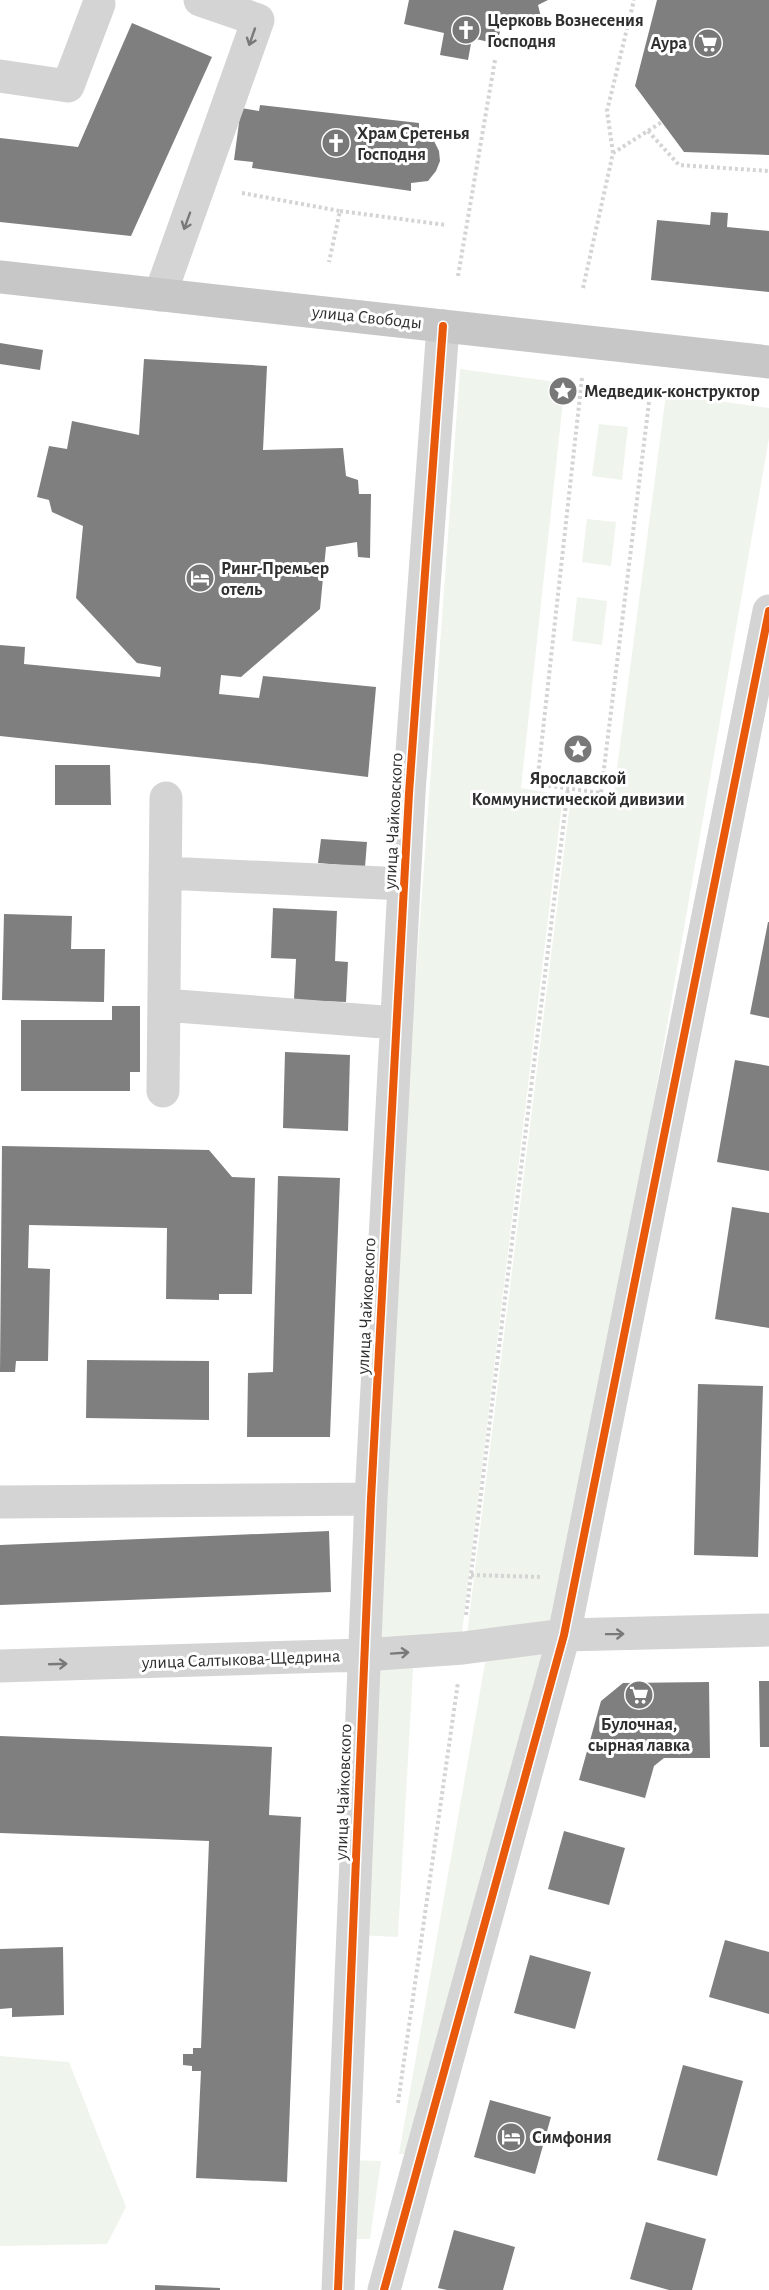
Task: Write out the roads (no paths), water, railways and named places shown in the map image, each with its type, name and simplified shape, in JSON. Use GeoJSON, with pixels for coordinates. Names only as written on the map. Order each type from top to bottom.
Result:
{"type":"FeatureCollection","features":[{"type":"Feature","properties":{"kind":"main road","name":"улица Свободы"},"geometry":{"type":"LineString","coordinates":[[0,277],[769,362]]}},
{"type":"Feature","properties":{"kind":"street"},"geometry":{"type":"LineString","coordinates":[[160,295],[258,20],[200,0]]}},
{"type":"Feature","properties":{"kind":"street"},"geometry":{"type":"LineString","coordinates":[[0,76],[68,86],[96,1]]}},
{"type":"Feature","properties":{"kind":"street","name":"улица Чайковского"},"geometry":{"type":"LineString","coordinates":[[338,2290],[371,1499],[396,1023],[443,326]]}},
{"type":"Feature","properties":{"kind":"street"},"geometry":{"type":"LineString","coordinates":[[384,2290],[564,1635],[769,611]]}},
{"type":"Feature","properties":{"kind":"street"},"geometry":{"type":"LineString","coordinates":[[163,1091],[166,798]]}},
{"type":"Feature","properties":{"kind":"street"},"geometry":{"type":"LineString","coordinates":[[165,873],[404,884]]}},
{"type":"Feature","properties":{"kind":"street"},"geometry":{"type":"LineString","coordinates":[[164,1005],[396,1023]]}},
{"type":"Feature","properties":{"kind":"street"},"geometry":{"type":"LineString","coordinates":[[2,1502],[371,1499]]}},
{"type":"Feature","properties":{"kind":"street","name":"улица Салтыкова-Щедрина"},"geometry":{"type":"LineString","coordinates":[[0,1666],[364,1655],[463,1648],[564,1635],[769,1630]]}},
{"type":"Feature","properties":{"kind":"place","name":"Церковь Вознесения Господня"},"geometry":{"type":"Point","coordinates":[466,30]}},
{"type":"Feature","properties":{"kind":"place","name":"Аура"},"geometry":{"type":"Point","coordinates":[708,43]}},
{"type":"Feature","properties":{"kind":"place","name":"Храм Сретенья Господня"},"geometry":{"type":"Point","coordinates":[336,143]}},
{"type":"Feature","properties":{"kind":"place","name":"Медведик-конструктор"},"geometry":{"type":"Point","coordinates":[563,391]}},
{"type":"Feature","properties":{"kind":"place","name":"Ринг-Премьер отель"},"geometry":{"type":"Point","coordinates":[200,578]}},
{"type":"Feature","properties":{"kind":"place","name":"Ярославской Коммунистической дивизии"},"geometry":{"type":"Point","coordinates":[578,749]}},
{"type":"Feature","properties":{"kind":"place","name":"Булочная, сырная лавка"},"geometry":{"type":"Point","coordinates":[639,1695]}},
{"type":"Feature","properties":{"kind":"place","name":"Симфония"},"geometry":{"type":"Point","coordinates":[511,2137]}}]}
